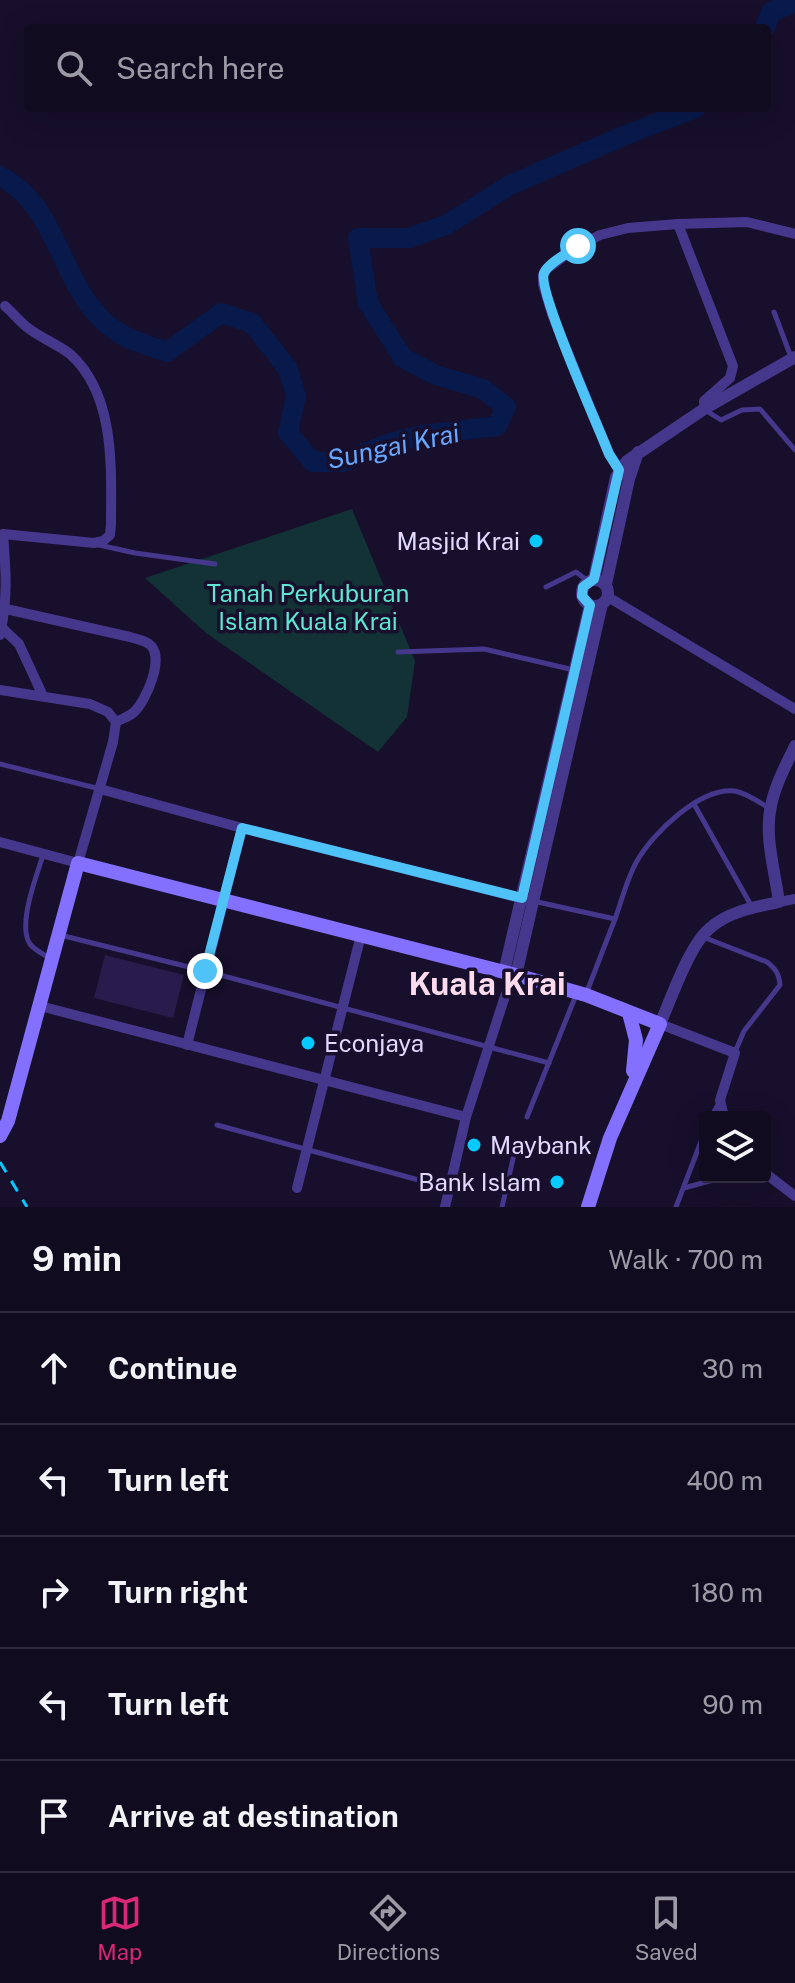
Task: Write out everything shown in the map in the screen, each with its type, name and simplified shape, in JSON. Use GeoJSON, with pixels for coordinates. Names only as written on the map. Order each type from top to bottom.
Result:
{"type":"FeatureCollection","features":[{"type":"Feature","properties":{"kind":"main road"},"geometry":{"type":"LineString","coordinates":[[0,1136],[40,1006],[78,863],[510,974],[581,994],[660,1024],[629,1091],[588,1207]]}},
{"type":"Feature","properties":{"kind":"main road"},"geometry":{"type":"LineString","coordinates":[[629,1013],[635,1031],[636,1054],[629,1091]]}},
{"type":"Feature","properties":{"kind":"street"},"geometry":{"type":"LineString","coordinates":[[624,474],[609,454],[552,314],[543,275],[547,269],[578,246],[600,235],[628,228],[747,222],[795,234]]}},
{"type":"Feature","properties":{"kind":"street"},"geometry":{"type":"LineString","coordinates":[[678,224],[733,366],[730,378],[704,401],[704,409]]}},
{"type":"Feature","properties":{"kind":"street"},"geometry":{"type":"LineString","coordinates":[[5,306],[27,327],[68,353],[82,367],[106,420],[111,459],[110,535],[103,541],[94,543],[2,532],[8,582],[1,632],[19,644],[43,696]]}},
{"type":"Feature","properties":{"kind":"street"},"geometry":{"type":"LineString","coordinates":[[445,1207],[466,1117],[505,996],[624,474],[638,452],[704,409],[793,358]]}},
{"type":"Feature","properties":{"kind":"street"},"geometry":{"type":"LineString","coordinates":[[598,592],[795,709]]}},
{"type":"Feature","properties":{"kind":"street"},"geometry":{"type":"LineString","coordinates":[[0,842],[78,863],[116,722],[133,713],[142,701],[156,667],[156,653],[150,644],[6,609]]}},
{"type":"Feature","properties":{"kind":"street"},"geometry":{"type":"LineString","coordinates":[[0,690],[90,704],[108,712],[116,722]]}},
{"type":"Feature","properties":{"kind":"street"},"geometry":{"type":"LineString","coordinates":[[779,902],[770,835],[770,808],[795,746]]}},
{"type":"Feature","properties":{"kind":"street"},"geometry":{"type":"LineString","coordinates":[[100,789],[528,900]]}},
{"type":"Feature","properties":{"kind":"street"},"geometry":{"type":"LineString","coordinates":[[187,1045],[242,828]]}},
{"type":"Feature","properties":{"kind":"street"},"geometry":{"type":"LineString","coordinates":[[723,1111],[720,1100],[735,1053],[660,1024],[702,937],[723,919],[752,907],[795,899]]}},
{"type":"Feature","properties":{"kind":"street"},"geometry":{"type":"LineString","coordinates":[[297,1188],[361,935]]}},
{"type":"Feature","properties":{"kind":"street"},"geometry":{"type":"LineString","coordinates":[[40,1006],[466,1117]]}},
{"type":"Feature","properties":{"kind":"street"},"geometry":{"type":"LineString","coordinates":[[771,1178],[795,1196]]}},
{"type":"Feature","properties":{"kind":"lane"},"geometry":{"type":"LineString","coordinates":[[774,312],[793,358]]}},
{"type":"Feature","properties":{"kind":"lane"},"geometry":{"type":"LineString","coordinates":[[704,409],[721,420],[742,410],[760,409],[795,450]]}},
{"type":"Feature","properties":{"kind":"lane"},"geometry":{"type":"LineString","coordinates":[[94,543],[135,553],[215,564]]}},
{"type":"Feature","properties":{"kind":"lane"},"geometry":{"type":"LineString","coordinates":[[546,587],[576,572],[598,592]]}},
{"type":"Feature","properties":{"kind":"lane"},"geometry":{"type":"LineString","coordinates":[[398,652],[484,649],[580,672]]}},
{"type":"Feature","properties":{"kind":"lane"},"geometry":{"type":"LineString","coordinates":[[0,764],[100,789]]}},
{"type":"Feature","properties":{"kind":"lane"},"geometry":{"type":"LineString","coordinates":[[527,1117],[615,919],[635,864],[649,843],[662,828],[694,804],[722,791],[738,791],[770,808]]}},
{"type":"Feature","properties":{"kind":"lane"},"geometry":{"type":"LineString","coordinates":[[694,804],[752,907]]}},
{"type":"Feature","properties":{"kind":"lane"},"geometry":{"type":"LineString","coordinates":[[43,854],[26,916],[26,934],[30,945],[52,959]]}},
{"type":"Feature","properties":{"kind":"lane"},"geometry":{"type":"LineString","coordinates":[[528,900],[615,919]]}},
{"type":"Feature","properties":{"kind":"lane"},"geometry":{"type":"LineString","coordinates":[[59,935],[549,1063]]}},
{"type":"Feature","properties":{"kind":"lane"},"geometry":{"type":"LineString","coordinates":[[702,937],[767,962],[779,977],[780,985],[744,1031],[735,1053]]}},
{"type":"Feature","properties":{"kind":"lane"},"geometry":{"type":"LineString","coordinates":[[714,1111],[720,1100]]}},
{"type":"Feature","properties":{"kind":"lane"},"geometry":{"type":"LineString","coordinates":[[217,1125],[449,1188]]}},
{"type":"Feature","properties":{"kind":"lane"},"geometry":{"type":"LineString","coordinates":[[676,1207],[699,1147]]}},
{"type":"Feature","properties":{"kind":"lane"},"geometry":{"type":"LineString","coordinates":[[502,1207],[515,1150]]}},
{"type":"Feature","properties":{"kind":"lane"},"geometry":{"type":"LineString","coordinates":[[684,1188],[702,1183]]}},
{"type":"Feature","properties":{"kind":"green space","name":"Tanah Perkuburan Islam Kuala Krai"},"geometry":{"type":"Polygon","coordinates":[[[352,509],[415,661],[407,717],[378,752],[206,633],[145,578],[352,509]]]}},
{"type":"Feature","properties":{"kind":"building"},"geometry":{"type":"Polygon","coordinates":[[[105,955],[184,975],[173,1018],[94,998],[105,955]]]}},
{"type":"Feature","properties":{"kind":"waterway","name":"Sungai Krai"},"geometry":{"type":"LineString","coordinates":[[766,24],[771,12],[795,2]]}},
{"type":"Feature","properties":{"kind":"waterway","name":"Sungai Krai"},"geometry":{"type":"LineString","coordinates":[[0,176],[21,191],[37,209],[83,295],[97,315],[122,335],[167,352],[221,313],[252,323],[288,369],[296,396],[288,433],[313,462],[343,462],[390,443],[423,435],[497,426],[506,407],[483,389],[436,375],[403,358],[368,303],[358,238],[409,238],[446,225],[510,185],[686,112]]}},
{"type":"Feature","properties":{"kind":"railway"},"geometry":{"type":"LineString","coordinates":[[0,1162],[27,1207]]}},
{"type":"Feature","properties":{"kind":"place","name":"Masjid Krai"},"geometry":{"type":"Point","coordinates":[536,541]}},
{"type":"Feature","properties":{"kind":"place","name":"Econjaya"},"geometry":{"type":"Point","coordinates":[308,1043]}},
{"type":"Feature","properties":{"kind":"place","name":"Maybank"},"geometry":{"type":"Point","coordinates":[474,1145]}},
{"type":"Feature","properties":{"kind":"place","name":"Bank Islam"},"geometry":{"type":"Point","coordinates":[557,1182]}},
{"type":"Feature","properties":{"kind":"district","name":"Kuala Krai"},"geometry":{"type":"Point","coordinates":[487,983]}},
{"type":"Feature","properties":{"kind":"route"},"geometry":{"type":"LineString","coordinates":[[205,971],[242,828],[522,898],[590,605],[582,596],[583,587],[594,579],[619,470],[609,454],[552,314],[543,284],[547,269],[578,246]]}}]}
